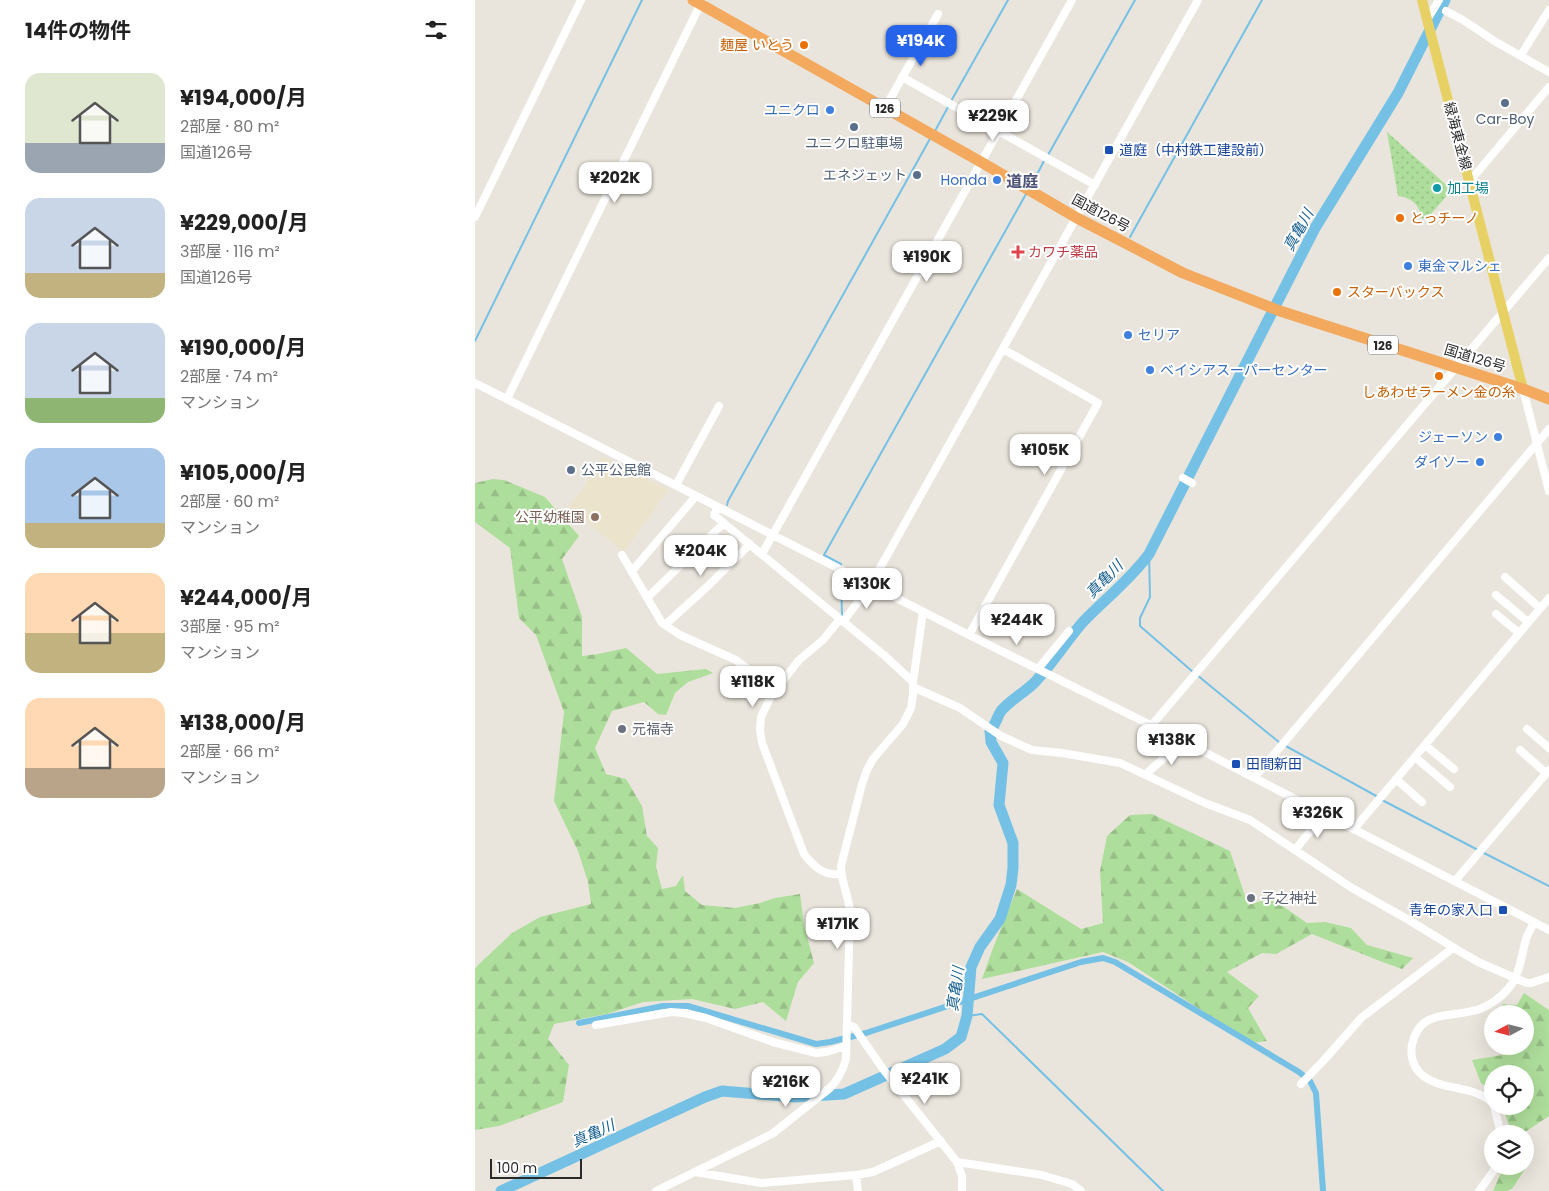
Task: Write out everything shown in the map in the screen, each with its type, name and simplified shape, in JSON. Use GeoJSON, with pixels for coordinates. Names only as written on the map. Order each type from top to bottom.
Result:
{"type":"FeatureCollection","features":[{"type":"Feature","properties":{"kind":"highway","name":"国道126号"},"geometry":{"type":"LineString","coordinates":[[698,1],[1077,218],[1183,273],[1280,311],[1549,397]]}},
{"type":"Feature","properties":{"kind":"main road","name":"緑海東金線"},"geometry":{"type":"LineString","coordinates":[[1422,0],[1523,389]]}},
{"type":"Feature","properties":{"kind":"street"},"geometry":{"type":"LineString","coordinates":[[475,217],[581,0]]}},
{"type":"Feature","properties":{"kind":"street"},"geometry":{"type":"LineString","coordinates":[[762,554],[1072,0]]}},
{"type":"Feature","properties":{"kind":"street"},"geometry":{"type":"LineString","coordinates":[[841,874],[832,875],[822,872],[811,864],[804,854],[762,743],[761,717],[771,696],[799,660],[823,640],[842,620],[871,584],[1198,0]]}},
{"type":"Feature","properties":{"kind":"street"},"geometry":{"type":"LineString","coordinates":[[1427,20],[1439,0]]}},
{"type":"Feature","properties":{"kind":"street"},"geometry":{"type":"LineString","coordinates":[[507,399],[698,1]]}},
{"type":"Feature","properties":{"kind":"street"},"geometry":{"type":"LineString","coordinates":[[1446,10],[1496,42],[1549,72]]}},
{"type":"Feature","properties":{"kind":"street"},"geometry":{"type":"LineString","coordinates":[[1521,55],[1549,10]]}},
{"type":"Feature","properties":{"kind":"street"},"geometry":{"type":"LineString","coordinates":[[885,108],[938,14]]}},
{"type":"Feature","properties":{"kind":"street"},"geometry":{"type":"LineString","coordinates":[[902,77],[1095,185]]}},
{"type":"Feature","properties":{"kind":"street"},"geometry":{"type":"LineString","coordinates":[[1470,181],[1549,87]]}},
{"type":"Feature","properties":{"kind":"street"},"geometry":{"type":"LineString","coordinates":[[1151,726],[1549,258]]}},
{"type":"Feature","properties":{"kind":"street"},"geometry":{"type":"LineString","coordinates":[[969,635],[1098,403],[1003,349]]}},
{"type":"Feature","properties":{"kind":"street"},"geometry":{"type":"LineString","coordinates":[[475,383],[923,612],[1183,741],[1549,930]]}},
{"type":"Feature","properties":{"kind":"street"},"geometry":{"type":"LineString","coordinates":[[1523,389],[1549,491]]}},
{"type":"Feature","properties":{"kind":"street"},"geometry":{"type":"LineString","coordinates":[[676,485],[719,406]]}},
{"type":"Feature","properties":{"kind":"street"},"geometry":{"type":"LineString","coordinates":[[1254,778],[1549,429]]}},
{"type":"Feature","properties":{"kind":"street"},"geometry":{"type":"LineString","coordinates":[[1183,478],[1191,483]]}},
{"type":"Feature","properties":{"kind":"street"},"geometry":{"type":"LineString","coordinates":[[631,571],[697,496]]}},
{"type":"Feature","properties":{"kind":"street"},"geometry":{"type":"LineString","coordinates":[[719,507],[715,515],[885,656],[913,684],[961,708],[1001,736],[1032,750],[1120,763],[1146,774],[1155,781],[1250,820],[1352,888],[1478,962],[1515,979],[1531,983],[1549,977]]}},
{"type":"Feature","properties":{"kind":"street"},"geometry":{"type":"LineString","coordinates":[[647,598],[725,523]]}},
{"type":"Feature","properties":{"kind":"street"},"geometry":{"type":"LineString","coordinates":[[665,625],[750,544]]}},
{"type":"Feature","properties":{"kind":"street"},"geometry":{"type":"LineString","coordinates":[[622,555],[662,623],[680,635],[736,660],[754,674],[771,696]]}},
{"type":"Feature","properties":{"kind":"street"},"geometry":{"type":"LineString","coordinates":[[1505,577],[1541,608]]}},
{"type":"Feature","properties":{"kind":"street"},"geometry":{"type":"LineString","coordinates":[[1496,595],[1528,622]]}},
{"type":"Feature","properties":{"kind":"street"},"geometry":{"type":"LineString","coordinates":[[1354,829],[1549,598]]}},
{"type":"Feature","properties":{"kind":"street"},"geometry":{"type":"LineString","coordinates":[[656,1191],[772,1134],[830,1088],[836,1082],[843,1069],[846,1058],[850,912],[841,874],[841,866],[862,784],[873,759],[903,724],[911,708],[923,612]]}},
{"type":"Feature","properties":{"kind":"street"},"geometry":{"type":"LineString","coordinates":[[1496,614],[1519,633]]}},
{"type":"Feature","properties":{"kind":"street"},"geometry":{"type":"LineString","coordinates":[[1038,669],[1069,631]]}},
{"type":"Feature","properties":{"kind":"street"},"geometry":{"type":"LineString","coordinates":[[1527,729],[1549,748]]}},
{"type":"Feature","properties":{"kind":"street"},"geometry":{"type":"LineString","coordinates":[[1146,774],[1183,741]]}},
{"type":"Feature","properties":{"kind":"street"},"geometry":{"type":"LineString","coordinates":[[1425,745],[1454,769]]}},
{"type":"Feature","properties":{"kind":"street"},"geometry":{"type":"LineString","coordinates":[[1455,881],[1548,771],[1520,750]]}},
{"type":"Feature","properties":{"kind":"street"},"geometry":{"type":"LineString","coordinates":[[1415,757],[1450,787]]}},
{"type":"Feature","properties":{"kind":"street"},"geometry":{"type":"LineString","coordinates":[[1396,779],[1422,802]]}},
{"type":"Feature","properties":{"kind":"street"},"geometry":{"type":"LineString","coordinates":[[1295,850],[1324,814]]}},
{"type":"Feature","properties":{"kind":"street"},"geometry":{"type":"LineString","coordinates":[[1484,1097],[1437,1084],[1427,1079],[1417,1069],[1412,1059],[1413,1038],[1425,1021],[1445,1014],[1470,1012],[1482,1008],[1493,1003],[1508,989],[1515,979],[1527,937],[1534,922]]}},
{"type":"Feature","properties":{"kind":"street"},"geometry":{"type":"LineString","coordinates":[[1301,1084],[1325,1060],[1361,1018],[1453,948]]}},
{"type":"Feature","properties":{"kind":"street"},"geometry":{"type":"LineString","coordinates":[[596,1025],[671,1012],[684,1013],[706,1018],[773,1042],[815,1053],[846,1046]]}},
{"type":"Feature","properties":{"kind":"street"},"geometry":{"type":"LineString","coordinates":[[847,1024],[854,1027],[883,1069],[957,1162],[962,1176],[962,1191]]}},
{"type":"Feature","properties":{"kind":"street"},"geometry":{"type":"LineString","coordinates":[[695,1172],[761,1187],[873,1172],[941,1141]]}},
{"type":"Feature","properties":{"kind":"street"},"geometry":{"type":"LineString","coordinates":[[957,1162],[1042,1175],[1073,1184],[1081,1191]]}},
{"type":"Feature","properties":{"kind":"street"},"geometry":{"type":"LineString","coordinates":[[856,1175],[858,1191]]}},
{"type":"Feature","properties":{"kind":"street"},"geometry":{"type":"LineString","coordinates":[[1479,1191],[1491,1175]]}},
{"type":"Feature","properties":{"kind":"shaded area"},"geometry":{"type":"Polygon","coordinates":[[[602,456],[668,490],[624,552],[568,507],[584,487],[602,456]]]}},
{"type":"Feature","properties":{"kind":"green space"},"geometry":{"type":"Polygon","coordinates":[[[1387,132],[1452,190],[1430,215],[1422,219],[1419,210],[1411,200],[1398,196],[1387,132]]]}},
{"type":"Feature","properties":{"kind":"green space"},"geometry":{"type":"Polygon","coordinates":[[[493,479],[504,480],[545,497],[579,536],[562,559],[582,617],[582,656],[626,648],[657,674],[706,669],[713,673],[688,682],[675,693],[666,715],[658,714],[644,702],[612,711],[595,748],[606,774],[626,779],[642,806],[647,836],[658,848],[656,867],[662,889],[676,886],[683,875],[685,891],[702,905],[735,908],[800,894],[804,925],[814,963],[798,982],[786,1021],[763,1002],[735,1009],[692,999],[643,1002],[607,1014],[554,1024],[548,1039],[569,1065],[563,1102],[499,1126],[475,1130],[475,969],[512,933],[540,917],[591,904],[588,882],[578,851],[554,801],[564,712],[536,635],[519,618],[510,548],[475,522],[475,483],[493,479]]]}},
{"type":"Feature","properties":{"kind":"green space"},"geometry":{"type":"Polygon","coordinates":[[[1152,814],[1230,851],[1248,905],[1271,898],[1307,923],[1325,922],[1351,928],[1367,945],[1413,958],[1402,969],[1312,934],[1276,954],[1262,953],[1227,972],[1259,996],[1248,1008],[1267,1041],[1251,1043],[1128,962],[1103,952],[982,979],[1017,889],[1081,929],[1103,923],[1100,871],[1107,836],[1130,815],[1152,814]]]}},
{"type":"Feature","properties":{"kind":"green space"},"geometry":{"type":"Polygon","coordinates":[[[1524,993],[1549,1010],[1549,1116],[1534,1126],[1509,1125],[1505,1115],[1534,1115],[1534,1065],[1484,1065],[1484,1085],[1481,1083],[1472,1060],[1502,1055],[1534,1055],[1534,1005],[1517,1005],[1524,993]]]}},
{"type":"Feature","properties":{"kind":"green space"},"geometry":{"type":"Polygon","coordinates":[[[1500,1175],[1521,1175],[1512,1189],[1493,1191],[1500,1175]]]}},
{"type":"Feature","properties":{"kind":"waterway"},"geometry":{"type":"LineString","coordinates":[[475,341],[642,0]]}},
{"type":"Feature","properties":{"kind":"waterway"},"geometry":{"type":"LineString","coordinates":[[950,103],[1008,0]]}},
{"type":"Feature","properties":{"kind":"waterway"},"geometry":{"type":"LineString","coordinates":[[1048,155],[1135,0]]}},
{"type":"Feature","properties":{"kind":"waterway"},"geometry":{"type":"LineString","coordinates":[[1130,237],[1262,0]]}},
{"type":"Feature","properties":{"kind":"waterway","name":"真亀川"},"geometry":{"type":"LineString","coordinates":[[501,1191],[705,1097],[722,1091],[795,1097],[844,1094],[945,1049],[961,1037],[967,1016],[971,967],[980,947],[1000,919],[1011,885],[1013,868],[1013,843],[999,805],[1003,763],[991,742],[990,731],[1001,711],[1036,681],[1082,623],[1125,581],[1149,554],[1315,228],[1398,93],[1445,0]]}},
{"type":"Feature","properties":{"kind":"waterway"},"geometry":{"type":"LineString","coordinates":[[935,131],[948,107]]}},
{"type":"Feature","properties":{"kind":"waterway"},"geometry":{"type":"LineString","coordinates":[[727,505],[931,137]]}},
{"type":"Feature","properties":{"kind":"waterway"},"geometry":{"type":"LineString","coordinates":[[1031,186],[1045,159]]}},
{"type":"Feature","properties":{"kind":"waterway"},"geometry":{"type":"LineString","coordinates":[[841,566],[841,564],[824,555],[1026,194]]}},
{"type":"Feature","properties":{"kind":"waterway"},"geometry":{"type":"LineString","coordinates":[[1149,554],[1150,597],[1140,618],[1140,626],[1193,672]]}},
{"type":"Feature","properties":{"kind":"waterway"},"geometry":{"type":"LineString","coordinates":[[841,573],[842,616]]}},
{"type":"Feature","properties":{"kind":"waterway"},"geometry":{"type":"LineString","coordinates":[[1197,675],[1280,743]]}},
{"type":"Feature","properties":{"kind":"waterway"},"geometry":{"type":"LineString","coordinates":[[1284,745],[1378,797]]}},
{"type":"Feature","properties":{"kind":"waterway"},"geometry":{"type":"LineString","coordinates":[[1382,800],[1478,850]]}},
{"type":"Feature","properties":{"kind":"waterway"},"geometry":{"type":"LineString","coordinates":[[1482,852],[1549,886]]}},
{"type":"Feature","properties":{"kind":"waterway"},"geometry":{"type":"LineString","coordinates":[[579,1023],[663,1006],[688,1006],[816,1044],[866,1033],[1081,962],[1103,958],[1115,962],[1299,1072],[1310,1081],[1316,1093],[1323,1191]]}},
{"type":"Feature","properties":{"kind":"waterway"},"geometry":{"type":"LineString","coordinates":[[967,1016],[982,1014],[1163,1191]]}},
{"type":"Feature","properties":{"kind":"place","name":"麺屋 いとう"},"geometry":{"type":"Point","coordinates":[804,45]}},
{"type":"Feature","properties":{"kind":"place","name":"Car-Boy"},"geometry":{"type":"Point","coordinates":[1505,103]}},
{"type":"Feature","properties":{"kind":"place","name":"ユニクロ"},"geometry":{"type":"Point","coordinates":[830,110]}},
{"type":"Feature","properties":{"kind":"place","name":"ユニクロ駐車場"},"geometry":{"type":"Point","coordinates":[854,127]}},
{"type":"Feature","properties":{"kind":"place","name":"道庭（中村鉄工建設前）"},"geometry":{"type":"Point","coordinates":[1109,150]}},
{"type":"Feature","properties":{"kind":"place","name":"エネジェット"},"geometry":{"type":"Point","coordinates":[917,175]}},
{"type":"Feature","properties":{"kind":"place","name":"Honda"},"geometry":{"type":"Point","coordinates":[997,180]}},
{"type":"Feature","properties":{"kind":"place","name":"加工場"},"geometry":{"type":"Point","coordinates":[1437,188]}},
{"type":"Feature","properties":{"kind":"place","name":"とっチーノ"},"geometry":{"type":"Point","coordinates":[1400,218]}},
{"type":"Feature","properties":{"kind":"place","name":"カワチ薬品"},"geometry":{"type":"Point","coordinates":[1018,252]}},
{"type":"Feature","properties":{"kind":"place","name":"東金マルシェ"},"geometry":{"type":"Point","coordinates":[1408,266]}},
{"type":"Feature","properties":{"kind":"place","name":"スターバックス"},"geometry":{"type":"Point","coordinates":[1337,292]}},
{"type":"Feature","properties":{"kind":"place","name":"セリア"},"geometry":{"type":"Point","coordinates":[1128,335]}},
{"type":"Feature","properties":{"kind":"place","name":"ベイシアスーパーセンター"},"geometry":{"type":"Point","coordinates":[1150,370]}},
{"type":"Feature","properties":{"kind":"place","name":"しあわせラーメン金の糸"},"geometry":{"type":"Point","coordinates":[1439,376]}},
{"type":"Feature","properties":{"kind":"place","name":"ジェーソン"},"geometry":{"type":"Point","coordinates":[1498,437]}},
{"type":"Feature","properties":{"kind":"place","name":"ダイソー"},"geometry":{"type":"Point","coordinates":[1480,462]}},
{"type":"Feature","properties":{"kind":"place","name":"公平公民館"},"geometry":{"type":"Point","coordinates":[571,470]}},
{"type":"Feature","properties":{"kind":"place","name":"公平幼稚園"},"geometry":{"type":"Point","coordinates":[595,517]}},
{"type":"Feature","properties":{"kind":"place","name":"元福寺"},"geometry":{"type":"Point","coordinates":[622,729]}},
{"type":"Feature","properties":{"kind":"place","name":"田間新田"},"geometry":{"type":"Point","coordinates":[1236,764]}},
{"type":"Feature","properties":{"kind":"place","name":"子之神社"},"geometry":{"type":"Point","coordinates":[1251,898]}},
{"type":"Feature","properties":{"kind":"place","name":"青年の家入口"},"geometry":{"type":"Point","coordinates":[1503,910]}},
{"type":"Feature","properties":{"kind":"district","name":"道庭"},"geometry":{"type":"Point","coordinates":[1022,181]}}]}
